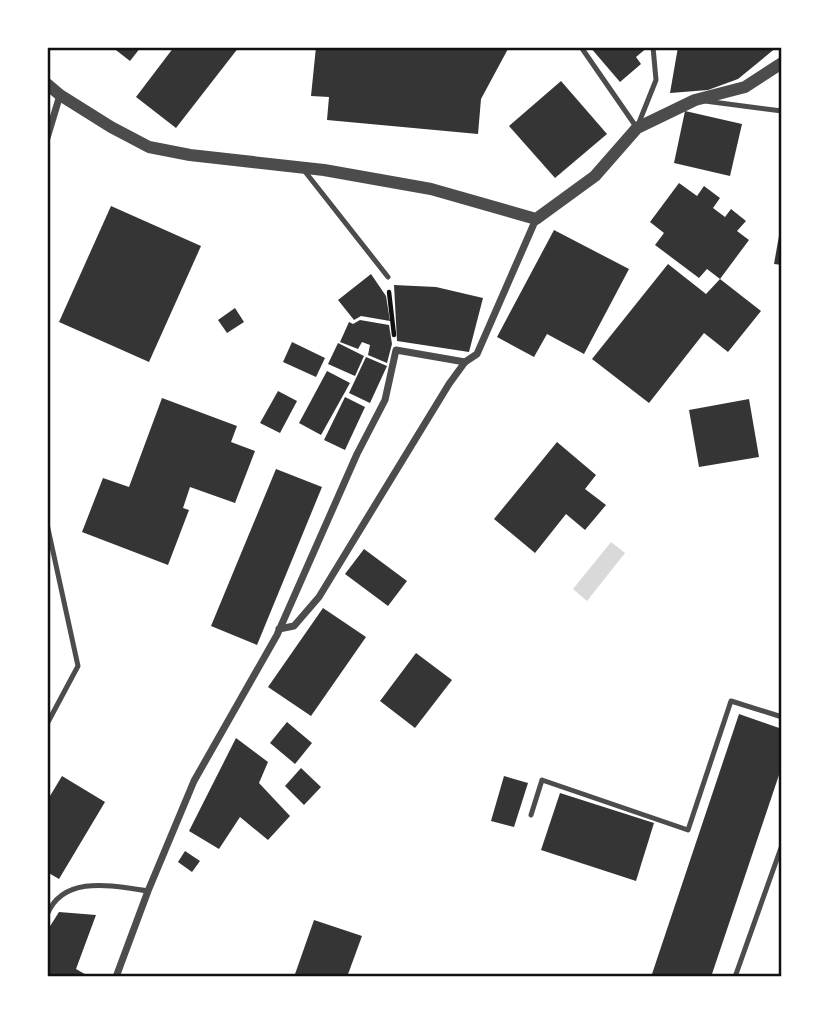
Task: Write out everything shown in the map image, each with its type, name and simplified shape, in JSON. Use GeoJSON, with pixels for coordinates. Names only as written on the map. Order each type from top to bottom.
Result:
{"type":"FeatureCollection","features":[{"type":"Feature","properties":{"kind":"street"},"geometry":{"type":"LineString","coordinates":[[279,629],[294,626],[319,597],[449,384],[465,362],[477,354],[536,219],[595,176],[637,128],[695,100],[745,88],[782,63]]}},
{"type":"Feature","properties":{"kind":"street"},"geometry":{"type":"LineString","coordinates":[[47,84],[111,127],[149,147],[190,155],[301,166],[432,189],[536,219]]}},
{"type":"Feature","properties":{"kind":"street"},"geometry":{"type":"LineString","coordinates":[[47,138],[60,95]]}},
{"type":"Feature","properties":{"kind":"street"},"geometry":{"type":"LineString","coordinates":[[116,977],[194,781],[279,629],[357,453],[384,400],[396,350],[465,362]]}},
{"type":"Feature","properties":{"kind":"lane"},"geometry":{"type":"LineString","coordinates":[[581,47],[637,128]]}},
{"type":"Feature","properties":{"kind":"lane"},"geometry":{"type":"LineString","coordinates":[[637,128],[656,80],[653,47]]}},
{"type":"Feature","properties":{"kind":"lane"},"geometry":{"type":"LineString","coordinates":[[695,100],[782,111]]}},
{"type":"Feature","properties":{"kind":"lane"},"geometry":{"type":"LineString","coordinates":[[301,166],[388,276]]}},
{"type":"Feature","properties":{"kind":"lane"},"geometry":{"type":"LineString","coordinates":[[47,524],[78,666],[47,724]]}},
{"type":"Feature","properties":{"kind":"lane"},"geometry":{"type":"LineString","coordinates":[[531,815],[542,780],[688,830],[731,701],[782,718]]}},
{"type":"Feature","properties":{"kind":"lane"},"geometry":{"type":"LineString","coordinates":[[735,977],[782,845]]}},
{"type":"Feature","properties":{"kind":"lane"},"geometry":{"type":"LineString","coordinates":[[47,915],[51,905],[65,890],[101,884],[148,891]]}},
{"type":"Feature","properties":{"kind":"path"},"geometry":{"type":"LineString","coordinates":[[388,276],[396,350]]}},
{"type":"Feature","properties":{"kind":"shaded area"},"geometry":{"type":"Polygon","coordinates":[[[611,542],[625,553],[587,601],[573,589],[611,542]]]}},
{"type":"Feature","properties":{"kind":"building"},"geometry":{"type":"Polygon","coordinates":[[[112,47],[141,47],[130,61],[112,47]]]}},
{"type":"Feature","properties":{"kind":"building"},"geometry":{"type":"Polygon","coordinates":[[[174,47],[239,47],[176,128],[136,97],[174,47]]]}},
{"type":"Feature","properties":{"kind":"building"},"geometry":{"type":"Polygon","coordinates":[[[316,47],[509,47],[481,99],[478,134],[327,120],[329,97],[311,96],[316,47]]]}},
{"type":"Feature","properties":{"kind":"building"},"geometry":{"type":"Polygon","coordinates":[[[590,47],[648,47],[636,57],[641,64],[620,82],[590,47]]]}},
{"type":"Feature","properties":{"kind":"building"},"geometry":{"type":"Polygon","coordinates":[[[678,47],[777,47],[738,79],[708,90],[670,93],[678,47]]]}},
{"type":"Feature","properties":{"kind":"building"},"geometry":{"type":"Polygon","coordinates":[[[561,81],[607,134],[555,178],[509,126],[561,81]]]}},
{"type":"Feature","properties":{"kind":"building"},"geometry":{"type":"Polygon","coordinates":[[[685,111],[742,124],[730,176],[674,163],[685,111]]]}},
{"type":"Feature","properties":{"kind":"building"},"geometry":{"type":"Polygon","coordinates":[[[679,183],[697,196],[704,186],[720,198],[713,208],[725,217],[731,209],[746,221],[737,231],[749,240],[720,279],[707,269],[699,278],[655,245],[664,233],[650,222],[679,183]]]}},
{"type":"Feature","properties":{"kind":"building"},"geometry":{"type":"Polygon","coordinates":[[[111,206],[201,246],[149,362],[59,322],[111,206]]]}},
{"type":"Feature","properties":{"kind":"building"},"geometry":{"type":"Polygon","coordinates":[[[554,230],[629,269],[584,354],[547,334],[534,357],[497,337],[554,230]]]}},
{"type":"Feature","properties":{"kind":"building"},"geometry":{"type":"Polygon","coordinates":[[[782,230],[782,265],[774,264],[782,230]]]}},
{"type":"Feature","properties":{"kind":"building"},"geometry":{"type":"Polygon","coordinates":[[[668,264],[706,294],[720,279],[761,311],[728,352],[704,333],[649,403],[592,359],[668,264]]]}},
{"type":"Feature","properties":{"kind":"building"},"geometry":{"type":"Polygon","coordinates":[[[371,274],[386,296],[390,321],[361,316],[354,320],[338,300],[371,274]]]}},
{"type":"Feature","properties":{"kind":"building"},"geometry":{"type":"Polygon","coordinates":[[[394,285],[436,287],[483,298],[469,352],[397,341],[394,285]]]}},
{"type":"Feature","properties":{"kind":"building"},"geometry":{"type":"Polygon","coordinates":[[[235,308],[244,322],[227,333],[218,320],[235,308]]]}},
{"type":"Feature","properties":{"kind":"building"},"geometry":{"type":"Polygon","coordinates":[[[360,320],[389,325],[392,344],[387,363],[368,355],[370,345],[362,342],[358,349],[340,342],[349,322],[353,324],[360,320]]]}},
{"type":"Feature","properties":{"kind":"building"},"geometry":{"type":"Polygon","coordinates":[[[292,342],[325,358],[316,377],[283,362],[292,342]]]}},
{"type":"Feature","properties":{"kind":"building"},"geometry":{"type":"Polygon","coordinates":[[[338,343],[364,356],[355,376],[328,364],[338,343]]]}},
{"type":"Feature","properties":{"kind":"building"},"geometry":{"type":"Polygon","coordinates":[[[366,357],[387,366],[370,403],[349,393],[366,357]]]}},
{"type":"Feature","properties":{"kind":"building"},"geometry":{"type":"Polygon","coordinates":[[[327,371],[350,383],[321,435],[299,423],[327,371]]]}},
{"type":"Feature","properties":{"kind":"building"},"geometry":{"type":"Polygon","coordinates":[[[278,391],[297,401],[280,433],[260,423],[278,391]]]}},
{"type":"Feature","properties":{"kind":"building"},"geometry":{"type":"Polygon","coordinates":[[[345,397],[365,407],[345,450],[324,440],[345,397]]]}},
{"type":"Feature","properties":{"kind":"building"},"geometry":{"type":"Polygon","coordinates":[[[162,398],[237,426],[231,442],[255,451],[235,503],[190,487],[183,508],[189,510],[168,565],[82,532],[103,478],[129,487],[162,398]]]}},
{"type":"Feature","properties":{"kind":"building"},"geometry":{"type":"Polygon","coordinates":[[[749,399],[759,457],[699,467],[689,410],[749,399]]]}},
{"type":"Feature","properties":{"kind":"building"},"geometry":{"type":"Polygon","coordinates":[[[557,442],[596,475],[585,489],[606,505],[585,530],[566,514],[535,553],[494,519],[557,442]]]}},
{"type":"Feature","properties":{"kind":"building"},"geometry":{"type":"Polygon","coordinates":[[[276,469],[322,487],[257,645],[211,626],[276,469]]]}},
{"type":"Feature","properties":{"kind":"building"},"geometry":{"type":"Polygon","coordinates":[[[364,549],[407,581],[388,606],[345,574],[364,549]]]}},
{"type":"Feature","properties":{"kind":"building"},"geometry":{"type":"Polygon","coordinates":[[[323,608],[366,637],[311,716],[268,687],[323,608]]]}},
{"type":"Feature","properties":{"kind":"building"},"geometry":{"type":"Polygon","coordinates":[[[416,653],[452,680],[415,728],[380,701],[416,653]]]}},
{"type":"Feature","properties":{"kind":"building"},"geometry":{"type":"Polygon","coordinates":[[[739,714],[782,729],[782,766],[711,977],[651,977],[739,714]]]}},
{"type":"Feature","properties":{"kind":"building"},"geometry":{"type":"Polygon","coordinates":[[[287,722],[312,743],[295,764],[270,743],[287,722]]]}},
{"type":"Feature","properties":{"kind":"building"},"geometry":{"type":"Polygon","coordinates":[[[236,738],[268,762],[259,783],[290,816],[268,840],[240,817],[219,849],[189,831],[236,738]]]}},
{"type":"Feature","properties":{"kind":"building"},"geometry":{"type":"Polygon","coordinates":[[[301,768],[321,787],[304,805],[285,786],[301,768]]]}},
{"type":"Feature","properties":{"kind":"building"},"geometry":{"type":"Polygon","coordinates":[[[62,776],[105,802],[59,879],[47,872],[47,801],[62,776]]]}},
{"type":"Feature","properties":{"kind":"building"},"geometry":{"type":"Polygon","coordinates":[[[504,776],[528,783],[514,827],[491,821],[504,776]]]}},
{"type":"Feature","properties":{"kind":"building"},"geometry":{"type":"Polygon","coordinates":[[[560,793],[654,823],[636,881],[541,850],[560,793]]]}},
{"type":"Feature","properties":{"kind":"building"},"geometry":{"type":"Polygon","coordinates":[[[185,851],[200,861],[192,872],[178,862],[185,851]]]}},
{"type":"Feature","properties":{"kind":"building"},"geometry":{"type":"Polygon","coordinates":[[[59,912],[96,915],[76,969],[90,977],[47,977],[47,931],[59,912]]]}},
{"type":"Feature","properties":{"kind":"building"},"geometry":{"type":"Polygon","coordinates":[[[314,920],[362,936],[347,977],[294,977],[314,920]]]}}]}
